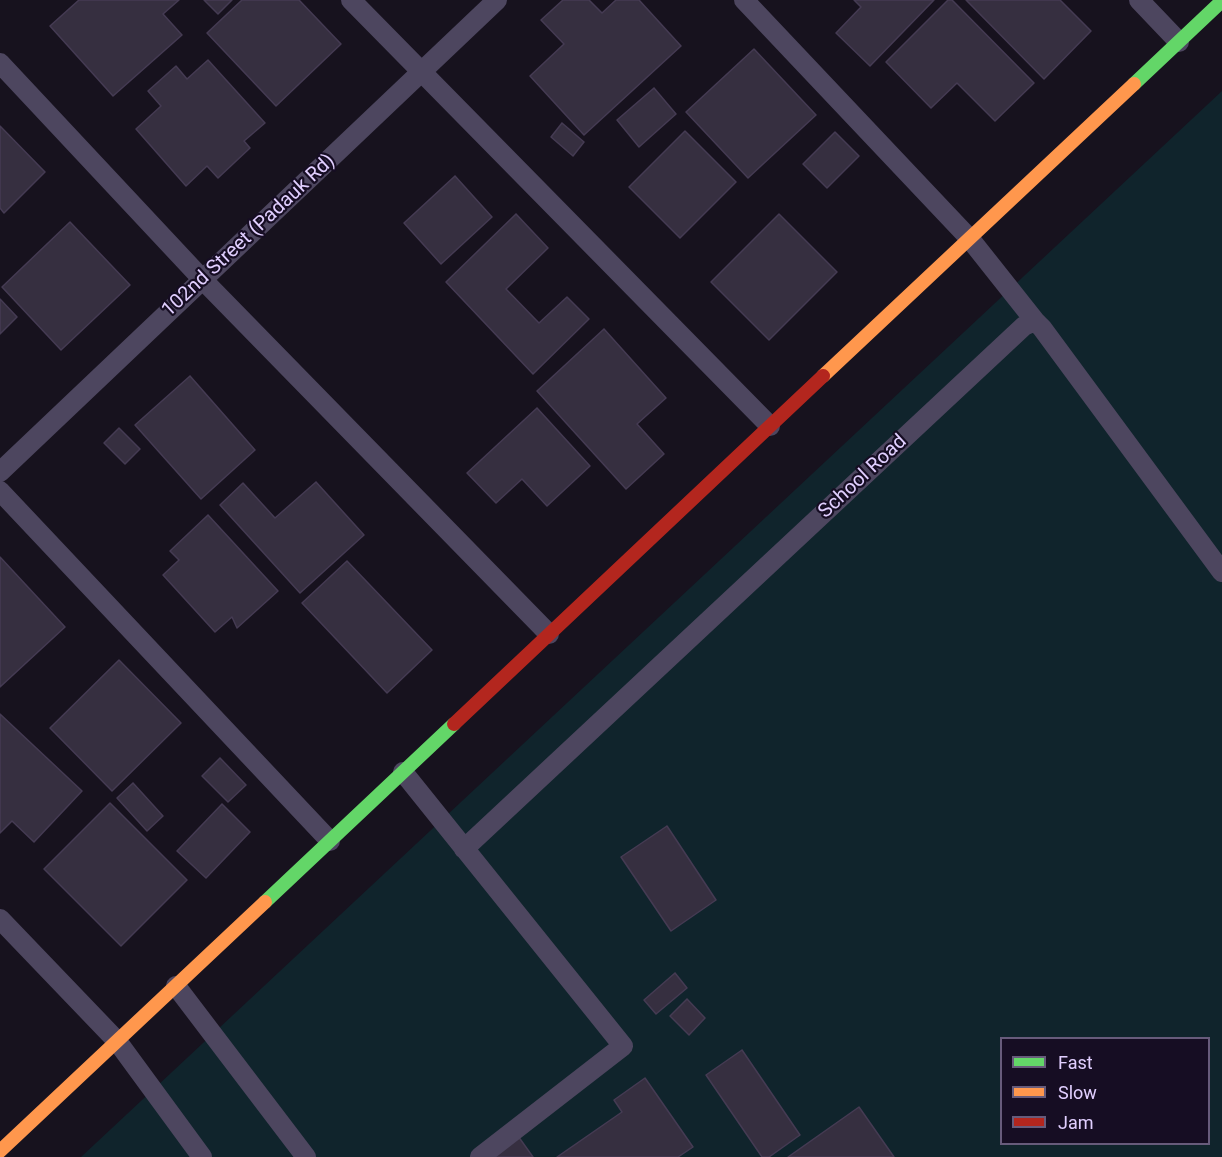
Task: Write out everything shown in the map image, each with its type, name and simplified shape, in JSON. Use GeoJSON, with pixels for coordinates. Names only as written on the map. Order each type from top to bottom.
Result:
{"type":"FeatureCollection","features":[{"type":"Feature","properties":{"kind":"main road"},"geometry":{"type":"LineString","coordinates":[[0,1151],[1222,1]]}},
{"type":"Feature","properties":{"kind":"lane"},"geometry":{"type":"LineString","coordinates":[[351,0],[770,426]]}},
{"type":"Feature","properties":{"kind":"lane","name":"102nd Street (Padauk Rd)"},"geometry":{"type":"LineString","coordinates":[[0,472],[498,0]]}},
{"type":"Feature","properties":{"kind":"lane"},"geometry":{"type":"LineString","coordinates":[[744,0],[969,239],[1042,328],[1222,572]]}},
{"type":"Feature","properties":{"kind":"lane"},"geometry":{"type":"LineString","coordinates":[[1138,0],[1179,42]]}},
{"type":"Feature","properties":{"kind":"lane"},"geometry":{"type":"LineString","coordinates":[[0,63],[203,280],[549,634]]}},
{"type":"Feature","properties":{"kind":"lane","name":"School Road"},"geometry":{"type":"LineString","coordinates":[[464,849],[1024,326],[1035,321]]}},
{"type":"Feature","properties":{"kind":"lane"},"geometry":{"type":"LineString","coordinates":[[0,491],[330,841]]}},
{"type":"Feature","properties":{"kind":"lane"},"geometry":{"type":"LineString","coordinates":[[403,772],[623,1046],[480,1157]]}},
{"type":"Feature","properties":{"kind":"lane"},"geometry":{"type":"LineString","coordinates":[[0,919],[117,1041],[201,1157]]}},
{"type":"Feature","properties":{"kind":"lane"},"geometry":{"type":"LineString","coordinates":[[176,986],[306,1157]]}},
{"type":"Feature","properties":{"kind":"shaded area"},"geometry":{"type":"Polygon","coordinates":[[[1222,91],[1222,1157],[81,1157],[1222,91]]]}},
{"type":"Feature","properties":{"kind":"building"},"geometry":{"type":"Polygon","coordinates":[[[79,0],[179,0],[163,14],[182,35],[113,96],[50,26],[79,0]]]}},
{"type":"Feature","properties":{"kind":"building"},"geometry":{"type":"Polygon","coordinates":[[[204,0],[232,0],[218,14],[204,0]]]}},
{"type":"Feature","properties":{"kind":"building"},"geometry":{"type":"Polygon","coordinates":[[[242,0],[299,0],[341,44],[276,106],[207,33],[242,0]]]}},
{"type":"Feature","properties":{"kind":"building"},"geometry":{"type":"Polygon","coordinates":[[[563,0],[589,0],[602,13],[616,0],[639,0],[681,46],[584,135],[530,76],[564,44],[541,20],[563,0]]]}},
{"type":"Feature","properties":{"kind":"building"},"geometry":{"type":"Polygon","coordinates":[[[854,0],[934,0],[870,66],[836,33],[861,7],[854,0]]]}},
{"type":"Feature","properties":{"kind":"building"},"geometry":{"type":"Polygon","coordinates":[[[948,0],[952,0],[1034,83],[995,121],[957,83],[931,108],[886,62],[948,0]]]}},
{"type":"Feature","properties":{"kind":"building"},"geometry":{"type":"Polygon","coordinates":[[[966,0],[1060,0],[1091,31],[1044,79],[966,0]]]}},
{"type":"Feature","properties":{"kind":"building"},"geometry":{"type":"Polygon","coordinates":[[[754,49],[816,115],[748,178],[686,112],[754,49]]]}},
{"type":"Feature","properties":{"kind":"building"},"geometry":{"type":"Polygon","coordinates":[[[208,60],[265,123],[244,141],[250,148],[218,178],[207,166],[186,186],[136,129],[161,106],[148,91],[176,66],[187,79],[208,60]]]}},
{"type":"Feature","properties":{"kind":"building"},"geometry":{"type":"Polygon","coordinates":[[[654,88],[676,114],[639,147],[617,120],[654,88]]]}},
{"type":"Feature","properties":{"kind":"building"},"geometry":{"type":"Polygon","coordinates":[[[562,123],[584,142],[573,156],[551,137],[562,123]]]}},
{"type":"Feature","properties":{"kind":"building"},"geometry":{"type":"Polygon","coordinates":[[[0,126],[45,172],[4,213],[0,208],[0,126]]]}},
{"type":"Feature","properties":{"kind":"building"},"geometry":{"type":"Polygon","coordinates":[[[685,131],[736,182],[680,238],[629,187],[685,131]]]}},
{"type":"Feature","properties":{"kind":"building"},"geometry":{"type":"Polygon","coordinates":[[[835,132],[859,156],[827,188],[803,164],[835,132]]]}},
{"type":"Feature","properties":{"kind":"building"},"geometry":{"type":"Polygon","coordinates":[[[455,176],[492,217],[441,264],[404,223],[455,176]]]}},
{"type":"Feature","properties":{"kind":"building"},"geometry":{"type":"Polygon","coordinates":[[[516,214],[548,248],[506,289],[539,323],[567,297],[589,319],[533,374],[446,282],[516,214]]]}},
{"type":"Feature","properties":{"kind":"building"},"geometry":{"type":"Polygon","coordinates":[[[779,214],[837,272],[769,340],[711,282],[779,214]]]}},
{"type":"Feature","properties":{"kind":"building"},"geometry":{"type":"Polygon","coordinates":[[[70,222],[130,285],[61,350],[2,287],[70,222]]]}},
{"type":"Feature","properties":{"kind":"building"},"geometry":{"type":"Polygon","coordinates":[[[0,299],[17,317],[0,334],[0,299]]]}},
{"type":"Feature","properties":{"kind":"building"},"geometry":{"type":"Polygon","coordinates":[[[604,329],[666,398],[637,424],[664,454],[626,489],[537,391],[604,329]]]}},
{"type":"Feature","properties":{"kind":"building"},"geometry":{"type":"Polygon","coordinates":[[[190,376],[255,450],[201,499],[135,425],[190,376]]]}},
{"type":"Feature","properties":{"kind":"building"},"geometry":{"type":"Polygon","coordinates":[[[537,408],[590,466],[547,506],[522,479],[496,503],[467,473],[537,408]]]}},
{"type":"Feature","properties":{"kind":"building"},"geometry":{"type":"Polygon","coordinates":[[[119,428],[140,449],[125,464],[104,443],[119,428]]]}},
{"type":"Feature","properties":{"kind":"building"},"geometry":{"type":"Polygon","coordinates":[[[316,482],[364,535],[300,593],[220,505],[243,483],[275,518],[316,482]]]}},
{"type":"Feature","properties":{"kind":"building"},"geometry":{"type":"Polygon","coordinates":[[[208,515],[278,591],[237,628],[232,617],[215,632],[163,575],[179,560],[170,551],[208,515]]]}},
{"type":"Feature","properties":{"kind":"building"},"geometry":{"type":"Polygon","coordinates":[[[0,557],[65,627],[0,687],[0,557]]]}},
{"type":"Feature","properties":{"kind":"building"},"geometry":{"type":"Polygon","coordinates":[[[347,561],[432,650],[387,693],[302,603],[347,561]]]}},
{"type":"Feature","properties":{"kind":"building"},"geometry":{"type":"Polygon","coordinates":[[[119,660],[181,723],[112,791],[50,728],[119,660]]]}},
{"type":"Feature","properties":{"kind":"building"},"geometry":{"type":"Polygon","coordinates":[[[0,714],[82,791],[34,842],[12,821],[0,833],[0,714]]]}},
{"type":"Feature","properties":{"kind":"building"},"geometry":{"type":"Polygon","coordinates":[[[220,758],[246,785],[228,802],[202,776],[220,758]]]}},
{"type":"Feature","properties":{"kind":"building"},"geometry":{"type":"Polygon","coordinates":[[[133,783],[163,816],[147,831],[117,798],[133,783]]]}},
{"type":"Feature","properties":{"kind":"building"},"geometry":{"type":"Polygon","coordinates":[[[110,803],[187,880],[121,946],[44,869],[110,803]]]}},
{"type":"Feature","properties":{"kind":"building"},"geometry":{"type":"Polygon","coordinates":[[[222,804],[250,832],[206,878],[177,851],[222,804]]]}},
{"type":"Feature","properties":{"kind":"building"},"geometry":{"type":"Polygon","coordinates":[[[667,826],[716,900],[671,931],[621,857],[667,826]]]}},
{"type":"Feature","properties":{"kind":"building"},"geometry":{"type":"Polygon","coordinates":[[[675,973],[687,988],[656,1014],[644,1000],[675,973]]]}},
{"type":"Feature","properties":{"kind":"building"},"geometry":{"type":"Polygon","coordinates":[[[687,999],[705,1018],[689,1035],[670,1016],[687,999]]]}},
{"type":"Feature","properties":{"kind":"building"},"geometry":{"type":"Polygon","coordinates":[[[742,1050],[800,1135],[769,1157],[762,1157],[706,1075],[742,1050]]]}},
{"type":"Feature","properties":{"kind":"building"},"geometry":{"type":"Polygon","coordinates":[[[645,1078],[693,1147],[678,1157],[557,1157],[622,1112],[614,1100],[645,1078]]]}},
{"type":"Feature","properties":{"kind":"building"},"geometry":{"type":"Polygon","coordinates":[[[859,1107],[894,1157],[788,1157],[859,1107]]]}},
{"type":"Feature","properties":{"kind":"building"},"geometry":{"type":"Polygon","coordinates":[[[518,1136],[533,1157],[488,1157],[518,1136]]]}},
{"type":"Feature","properties":{"kind":"traffic: fast"},"geometry":{"type":"LineString","coordinates":[[1134,84],[1222,1]]}},
{"type":"Feature","properties":{"kind":"traffic: fast"},"geometry":{"type":"LineString","coordinates":[[265,902],[454,724]]}},
{"type":"Feature","properties":{"kind":"traffic: slow"},"geometry":{"type":"LineString","coordinates":[[823,376],[1134,84]]}},
{"type":"Feature","properties":{"kind":"traffic: slow"},"geometry":{"type":"LineString","coordinates":[[0,1151],[265,902]]}},
{"type":"Feature","properties":{"kind":"traffic: jam"},"geometry":{"type":"LineString","coordinates":[[454,724],[823,376]]}}]}
